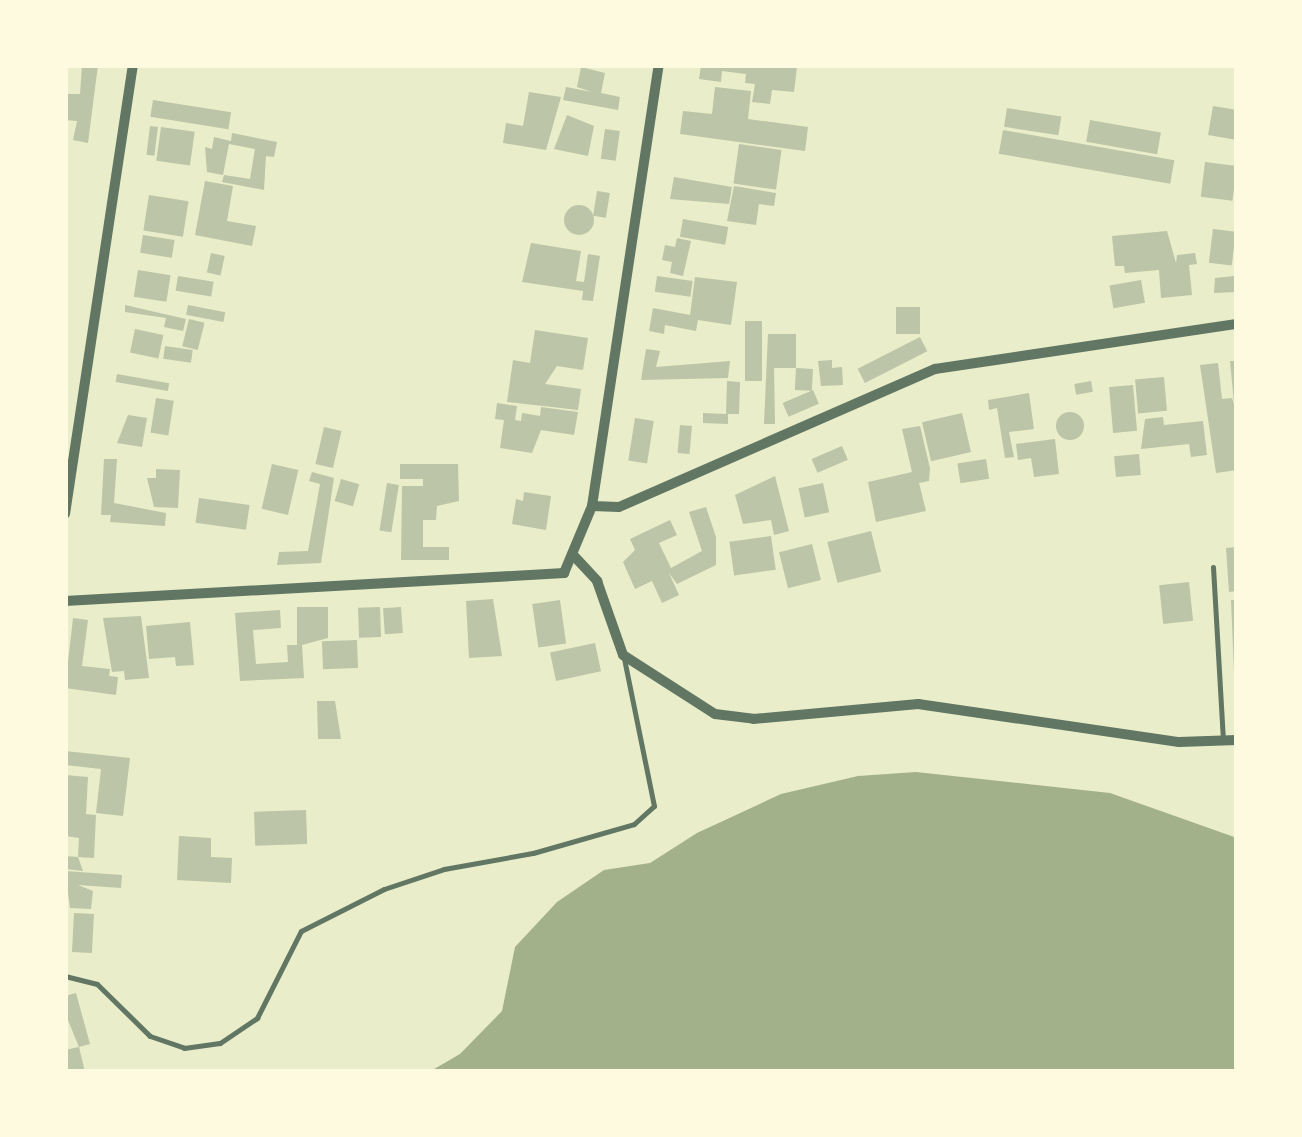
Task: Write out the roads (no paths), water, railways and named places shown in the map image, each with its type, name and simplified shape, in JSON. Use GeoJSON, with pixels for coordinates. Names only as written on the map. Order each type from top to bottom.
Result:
{"type":"FeatureCollection","features":[{"type":"Feature","properties":{"kind":"street"},"geometry":{"type":"LineString","coordinates":[[65,514],[132,65]]}},
{"type":"Feature","properties":{"kind":"street"},"geometry":{"type":"LineString","coordinates":[[65,601],[531,579],[564,573],[575,557],[592,506],[659,65]]}},
{"type":"Feature","properties":{"kind":"street"},"geometry":{"type":"LineString","coordinates":[[592,506],[619,507],[935,369],[1237,324]]}},
{"type":"Feature","properties":{"kind":"street"},"geometry":{"type":"LineString","coordinates":[[575,557],[598,581],[623,655],[715,714],[753,718],[918,704],[1179,742],[1237,740]]}},
{"type":"Feature","properties":{"kind":"lane"},"geometry":{"type":"LineString","coordinates":[[1214,567],[1224,742]]}},
{"type":"Feature","properties":{"kind":"lane"},"geometry":{"type":"LineString","coordinates":[[65,976],[97,984],[150,1036],[184,1048],[220,1043],[257,1018],[300,932],[384,889],[444,868],[533,853],[634,824],[654,806],[623,655]]}}]}
